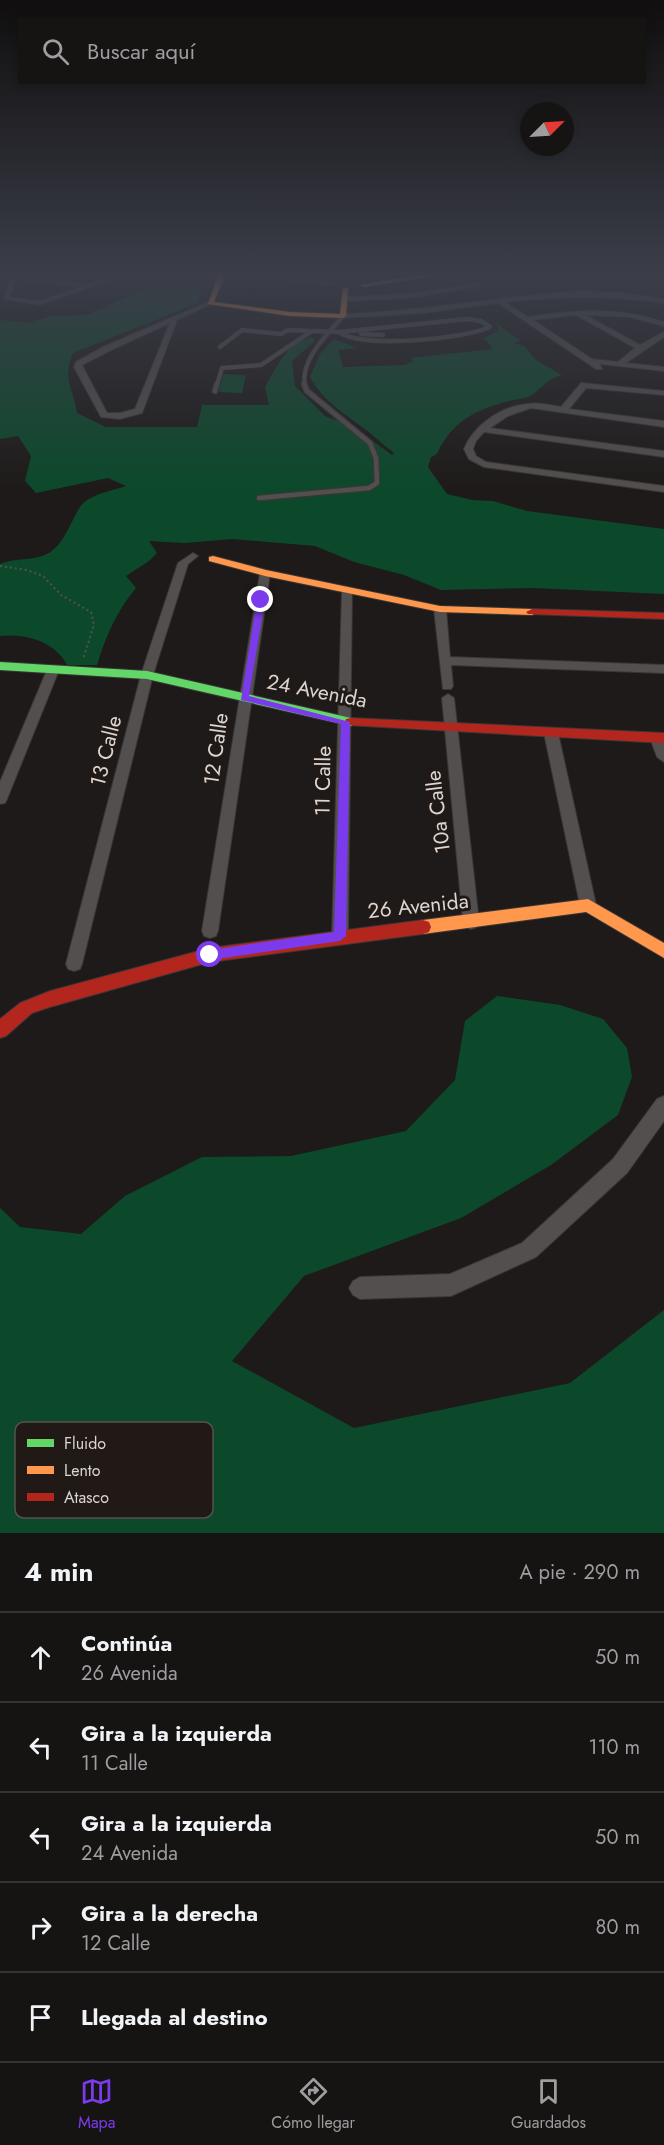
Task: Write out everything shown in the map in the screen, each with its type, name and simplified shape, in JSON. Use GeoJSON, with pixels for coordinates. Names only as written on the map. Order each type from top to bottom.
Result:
{"type":"FeatureCollection","features":[{"type":"Feature","properties":{"kind":"street"},"geometry":{"type":"LineString","coordinates":[[114,346],[79,364],[78,367],[104,415],[120,416],[139,411],[164,346]]}},
{"type":"Feature","properties":{"kind":"street"},"geometry":{"type":"LineString","coordinates":[[566,346],[590,361],[601,365],[620,364],[664,369]]}},
{"type":"Feature","properties":{"kind":"street"},"geometry":{"type":"LineString","coordinates":[[636,346],[640,348]]}},
{"type":"Feature","properties":{"kind":"street"},"geometry":{"type":"LineString","coordinates":[[620,364],[644,346]]}},
{"type":"Feature","properties":{"kind":"street"},"geometry":{"type":"LineString","coordinates":[[586,382],[601,365]]}},
{"type":"Feature","properties":{"kind":"street"},"geometry":{"type":"LineString","coordinates":[[563,410],[584,385],[664,393]]}},
{"type":"Feature","properties":{"kind":"street"},"geometry":{"type":"LineString","coordinates":[[664,424],[526,406],[504,414],[480,429],[474,435],[470,450],[476,461],[484,464],[664,489]]}},
{"type":"Feature","properties":{"kind":"street"},"geometry":{"type":"LineString","coordinates":[[480,429],[664,454]]}},
{"type":"Feature","properties":{"kind":"street","name":"13 Calle"},"geometry":{"type":"LineString","coordinates":[[74,964],[147,675],[183,563],[193,556]]}},
{"type":"Feature","properties":{"kind":"street"},"geometry":{"type":"LineString","coordinates":[[213,559],[265,573],[440,609],[664,616]]}},
{"type":"Feature","properties":{"kind":"street","name":"12 Calle"},"geometry":{"type":"LineString","coordinates":[[210,931],[265,573]]}},
{"type":"Feature","properties":{"kind":"street","name":"11 Calle"},"geometry":{"type":"LineString","coordinates":[[340,936],[347,591]]}},
{"type":"Feature","properties":{"kind":"street","name":"10a Calle"},"geometry":{"type":"LineString","coordinates":[[440,609],[446,661],[449,728],[471,922]]}},
{"type":"Feature","properties":{"kind":"street"},"geometry":{"type":"LineString","coordinates":[[446,661],[664,669]]}},
{"type":"Feature","properties":{"kind":"street","name":"24 Avenida"},"geometry":{"type":"LineString","coordinates":[[0,666],[147,675],[346,722],[660,738]]}},
{"type":"Feature","properties":{"kind":"street"},"geometry":{"type":"LineString","coordinates":[[0,799],[53,670]]}},
{"type":"Feature","properties":{"kind":"street"},"geometry":{"type":"LineString","coordinates":[[551,733],[588,905],[664,951]]}},
{"type":"Feature","properties":{"kind":"street"},"geometry":{"type":"LineString","coordinates":[[660,738],[664,757]]}},
{"type":"Feature","properties":{"kind":"street","name":"26 Avenida"},"geometry":{"type":"LineString","coordinates":[[0,1030],[26,1008],[97,984],[210,955],[588,905]]}},
{"type":"Feature","properties":{"kind":"street"},"geometry":{"type":"LineString","coordinates":[[360,1288],[451,1285],[529,1250],[620,1166],[664,1105]]}},
{"type":"Feature","properties":{"kind":"lane"},"geometry":{"type":"LineString","coordinates":[[215,391],[222,368],[261,365],[288,346]]}},
{"type":"Feature","properties":{"kind":"lane"},"geometry":{"type":"LineString","coordinates":[[259,498],[369,488],[376,485],[376,458],[370,443],[307,391],[303,385],[302,377],[305,369],[322,346]]}},
{"type":"Feature","properties":{"kind":"path"},"geometry":{"type":"LineString","coordinates":[[0,566],[26,569],[45,578],[56,586],[61,595],[76,600],[90,609],[95,624],[79,671]]}},
{"type":"Feature","properties":{"kind":"green space"},"geometry":{"type":"Polygon","coordinates":[[[0,346],[92,346],[73,353],[68,370],[77,413],[106,427],[197,427],[202,405],[269,405],[265,387],[278,364],[292,346],[310,346],[292,361],[295,386],[325,416],[354,427],[392,455],[394,454],[392,451],[322,394],[310,377],[320,354],[328,346],[351,346],[357,348],[338,350],[343,367],[405,365],[413,361],[410,358],[493,349],[490,346],[522,346],[536,360],[562,375],[549,381],[530,396],[486,408],[466,418],[450,433],[437,454],[431,457],[428,467],[447,494],[472,500],[493,501],[527,511],[664,529],[664,594],[533,588],[441,590],[404,575],[354,562],[315,546],[233,539],[184,543],[149,541],[157,553],[126,576],[136,588],[112,625],[97,665],[67,665],[55,650],[38,640],[10,635],[0,636],[0,564],[37,558],[49,553],[63,538],[84,503],[95,496],[126,486],[108,478],[36,493],[25,481],[31,456],[18,436],[0,439],[0,346]]]}},
{"type":"Feature","properties":{"kind":"green space"},"geometry":{"type":"Polygon","coordinates":[[[223,374],[246,375],[242,393],[219,392],[223,374]]]}},
{"type":"Feature","properties":{"kind":"green space"},"geometry":{"type":"Polygon","coordinates":[[[497,996],[560,1005],[603,1019],[627,1048],[632,1077],[618,1115],[551,1165],[461,1218],[304,1276],[232,1361],[354,1428],[570,1383],[664,1310],[664,1533],[0,1533],[0,1208],[20,1227],[81,1234],[125,1196],[202,1157],[291,1156],[406,1131],[455,1080],[465,1021],[497,996]]]}},
{"type":"Feature","properties":{"kind":"traffic: fast"},"geometry":{"type":"LineString","coordinates":[[0,666],[147,675],[351,722]]}},
{"type":"Feature","properties":{"kind":"traffic: slow"},"geometry":{"type":"LineString","coordinates":[[213,559],[265,573],[440,609],[532,612]]}},
{"type":"Feature","properties":{"kind":"traffic: slow"},"geometry":{"type":"LineString","coordinates":[[423,927],[588,905],[664,951]]}},
{"type":"Feature","properties":{"kind":"traffic: jam"},"geometry":{"type":"LineString","coordinates":[[532,612],[664,616]]}},
{"type":"Feature","properties":{"kind":"traffic: jam"},"geometry":{"type":"LineString","coordinates":[[351,722],[664,738]]}},
{"type":"Feature","properties":{"kind":"traffic: jam"},"geometry":{"type":"LineString","coordinates":[[0,1030],[26,1008],[50,999],[210,955],[423,927]]}},
{"type":"Feature","properties":{"kind":"route"},"geometry":{"type":"LineString","coordinates":[[210,955],[340,936],[346,722],[244,698],[249,680],[261,600]]}}]}
